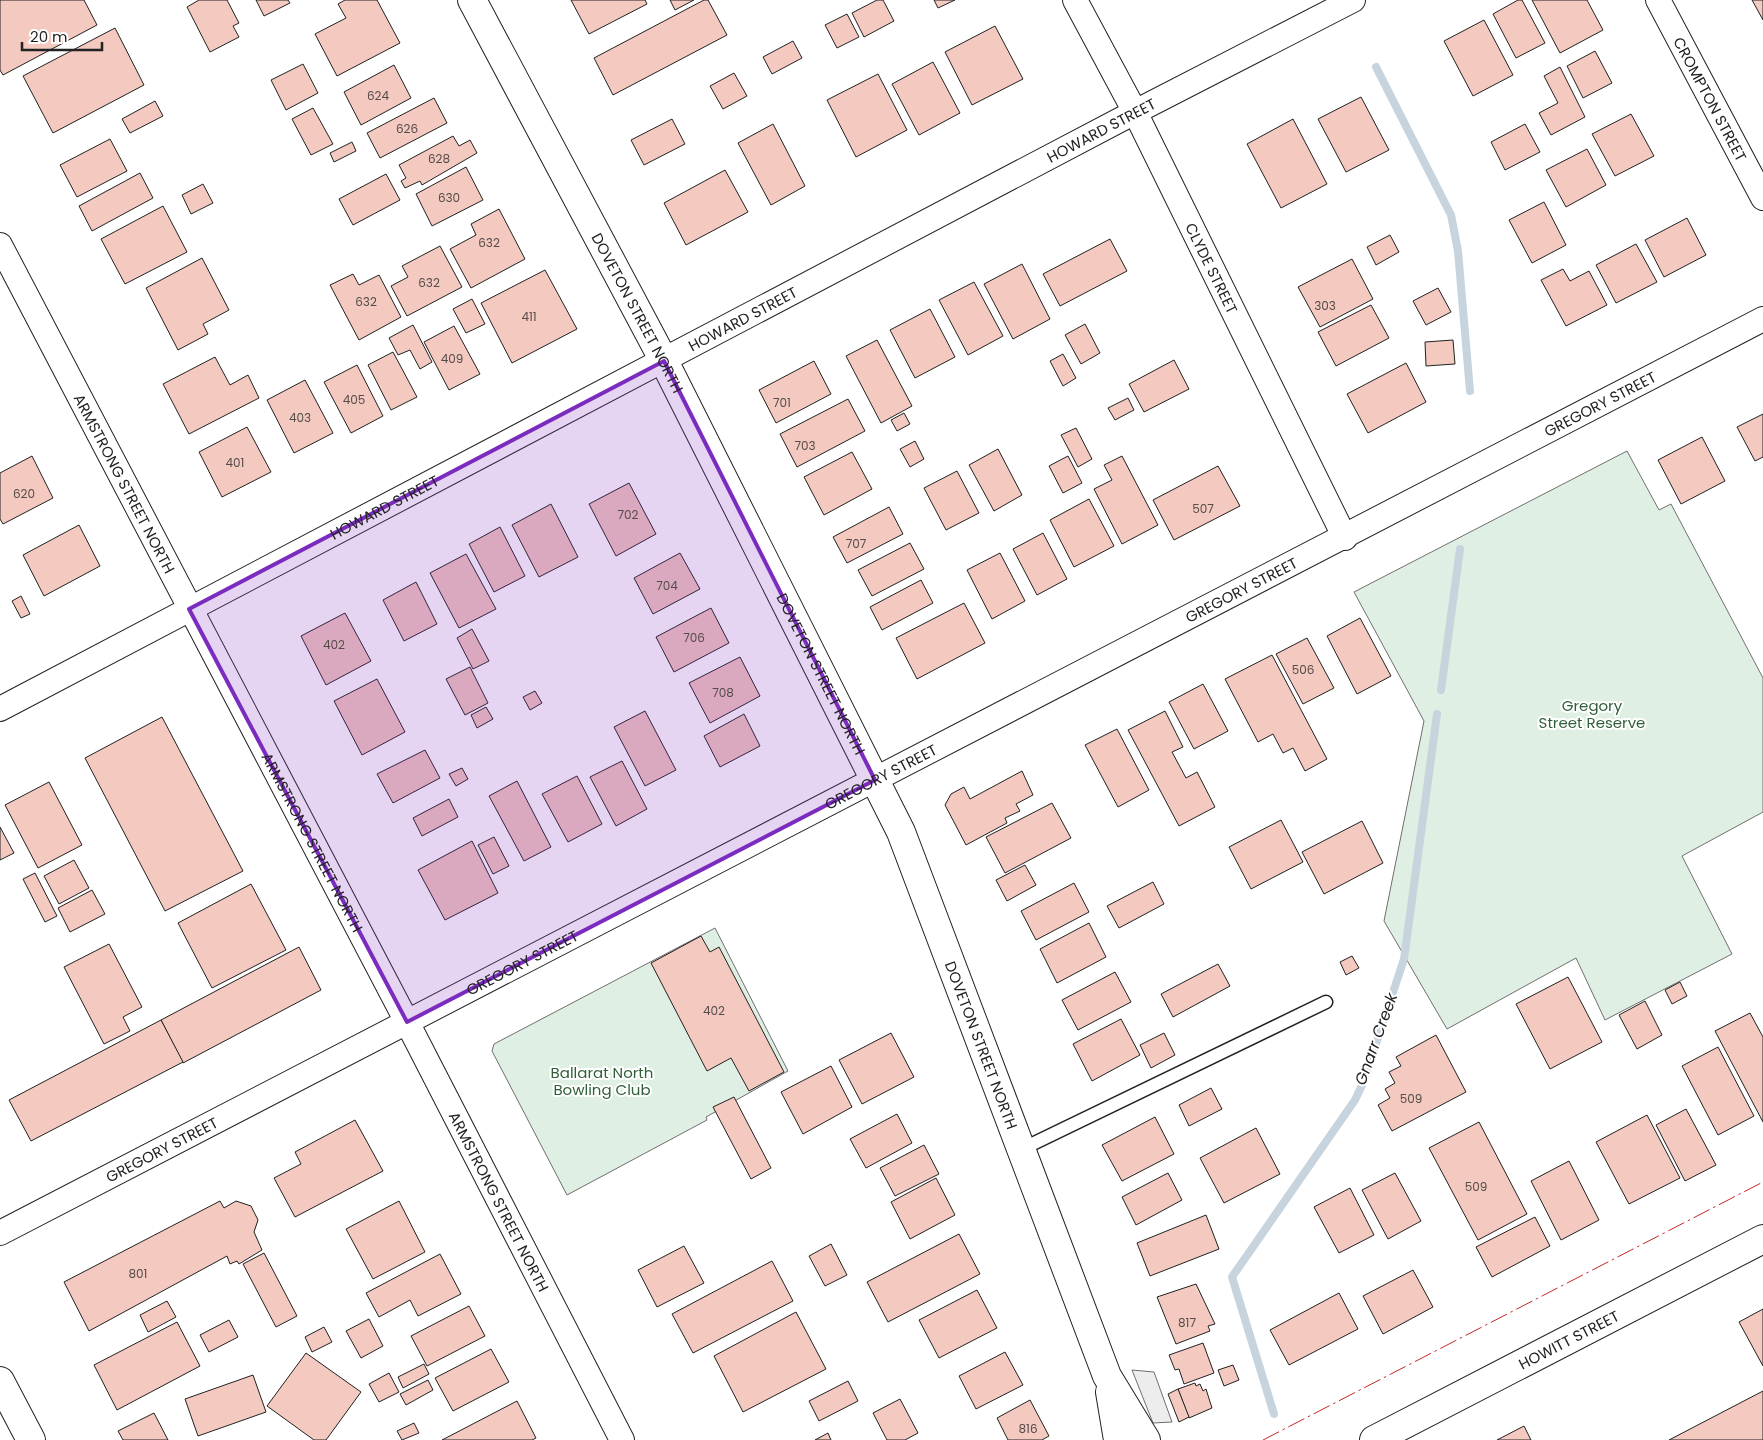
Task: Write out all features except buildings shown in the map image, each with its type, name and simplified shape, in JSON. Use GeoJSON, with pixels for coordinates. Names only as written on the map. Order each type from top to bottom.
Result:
{"type":"FeatureCollection","features":[{"type":"Feature","properties":{"kind":"main road","name":"DOVETON STREET NORTH"},"geometry":{"type":"LineString","coordinates":[[472,0],[664,361],[911,854],[1107,1376],[1118,1440]]}},
{"type":"Feature","properties":{"kind":"main road","name":"HOWITT STREET"},"geometry":{"type":"LineString","coordinates":[[1374,1440],[1763,1239]]}},
{"type":"Feature","properties":{"kind":"main road","name":"DOVETON STREET NORTH"},"geometry":{"type":"LineString","coordinates":[[1107,1376],[1146,1440]]}},
{"type":"Feature","properties":{"kind":"main road"},"geometry":{"type":"LineString","coordinates":[[0,1381],[31,1440]]}},
{"type":"Feature","properties":{"kind":"street","name":"CLYDE STREET"},"geometry":{"type":"LineString","coordinates":[[1075,0],[1135,112],[1345,538]]}},
{"type":"Feature","properties":{"kind":"street","name":"HOWARD STREET"},"geometry":{"type":"LineString","coordinates":[[0,709],[1135,112],[1353,0]]}},
{"type":"Feature","properties":{"kind":"street","name":"CROMPTON STREET"},"geometry":{"type":"LineString","coordinates":[[1658,0],[1763,198]]}},
{"type":"Feature","properties":{"kind":"street","name":"ARMSTRONG STREET NORTH"},"geometry":{"type":"LineString","coordinates":[[0,245],[407,1022],[622,1440]]}},
{"type":"Feature","properties":{"kind":"street","name":"GREGORY STREET"},"geometry":{"type":"LineString","coordinates":[[0,1233],[1345,538],[1763,319]]}},
{"type":"Feature","properties":{"kind":"lane"},"geometry":{"type":"LineString","coordinates":[[1022,1149],[1326,1002]]}},
{"type":"Feature","properties":{"kind":"highlighted area"},"geometry":{"type":"Polygon","coordinates":[[[664,361],[875,780],[407,1022],[189,609],[664,361]]]}},
{"type":"Feature","properties":{"kind":"green space","name":"Gregory Street Reserve"},"geometry":{"type":"Polygon","coordinates":[[[1627,451],[1659,510],[1671,504],[1763,678],[1763,812],[1682,856],[1732,954],[1605,1020],[1576,958],[1447,1029],[1384,921],[1424,721],[1354,592],[1627,451]]]}},
{"type":"Feature","properties":{"kind":"green space","name":"Ballarat North Bowling Club"},"geometry":{"type":"Polygon","coordinates":[[[715,928],[788,1071],[706,1117],[707,1120],[567,1195],[492,1051],[494,1044],[715,928]]]}},
{"type":"Feature","properties":{"kind":"shaded area"},"geometry":{"type":"Polygon","coordinates":[[[1132,1370],[1154,1372],[1172,1422],[1153,1423],[1132,1370]]]}},
{"type":"Feature","properties":{"kind":"waterway"},"geometry":{"type":"LineString","coordinates":[[1376,67],[1451,215],[1458,251],[1470,391]]}},
{"type":"Feature","properties":{"kind":"waterway"},"geometry":{"type":"LineString","coordinates":[[1441,690],[1460,549]]}},
{"type":"Feature","properties":{"kind":"waterway","name":"Gnarr Creek"},"geometry":{"type":"LineString","coordinates":[[1274,1414],[1232,1277],[1355,1100],[1363,1083],[1404,959],[1437,714]]}},
{"type":"Feature","properties":{"kind":"power"},"geometry":{"type":"LineString","coordinates":[[1263,1440],[1763,1182]]}}]}
